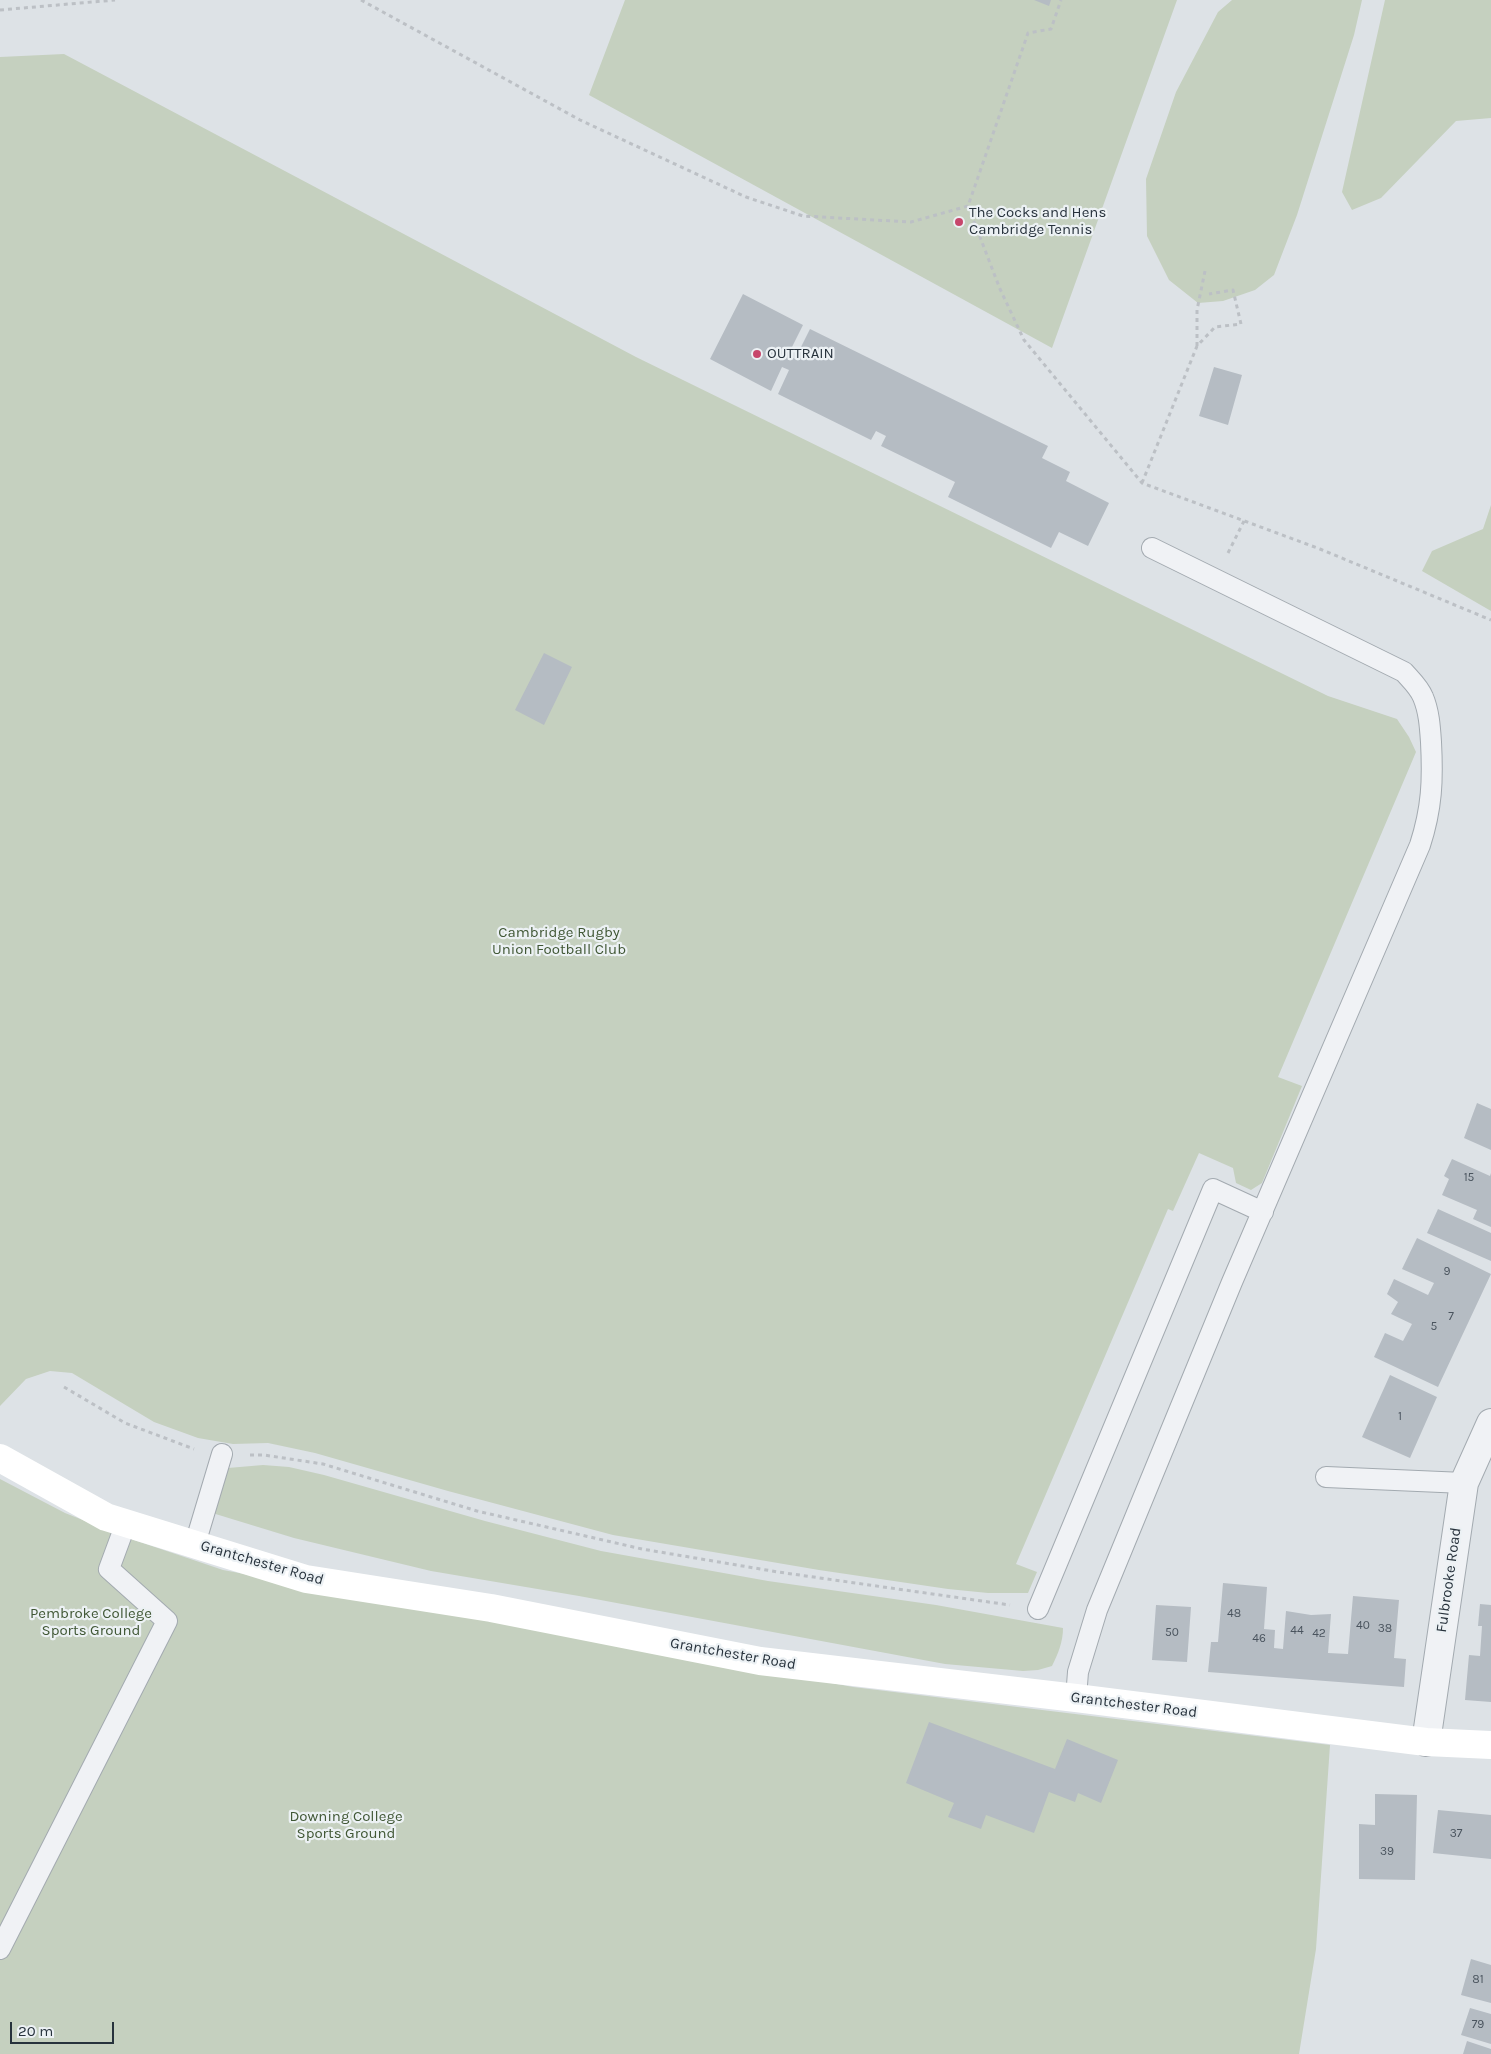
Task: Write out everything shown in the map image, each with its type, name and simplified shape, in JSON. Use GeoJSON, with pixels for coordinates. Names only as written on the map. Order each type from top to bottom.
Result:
{"type":"FeatureCollection","features":[{"type":"Feature","properties":{"kind":"street","name":"Fulbrooke Road"},"geometry":{"type":"LineString","coordinates":[[1426,1742],[1464,1483],[1491,1423]]}},
{"type":"Feature","properties":{"kind":"street","name":"Grantchester Road"},"geometry":{"type":"LineString","coordinates":[[0,1458],[106,1517],[306,1579],[491,1608],[760,1662],[1076,1698],[1426,1742],[1491,1745]]}},
{"type":"Feature","properties":{"kind":"lane"},"geometry":{"type":"LineString","coordinates":[[1076,1698],[1078,1672],[1097,1610],[1263,1212],[1420,845],[1428,822],[1432,794],[1430,724],[1422,695],[1415,683],[1404,672],[1152,548]]}},
{"type":"Feature","properties":{"kind":"lane"},"geometry":{"type":"LineString","coordinates":[[1038,1609],[1213,1189],[1263,1212]]}},
{"type":"Feature","properties":{"kind":"lane"},"geometry":{"type":"LineString","coordinates":[[195,1544],[222,1454]]}},
{"type":"Feature","properties":{"kind":"lane"},"geometry":{"type":"LineString","coordinates":[[1326,1477],[1464,1483]]}},
{"type":"Feature","properties":{"kind":"lane"},"geometry":{"type":"LineString","coordinates":[[0,1949],[167,1621],[109,1569],[126,1523]]}},
{"type":"Feature","properties":{"kind":"path"},"geometry":{"type":"LineString","coordinates":[[0,10],[114,0]]}},
{"type":"Feature","properties":{"kind":"path"},"geometry":{"type":"LineString","coordinates":[[361,0],[580,120],[746,197],[803,216],[911,222],[968,206]]}},
{"type":"Feature","properties":{"kind":"path"},"geometry":{"type":"LineString","coordinates":[[1062,0],[1051,29],[1028,33],[968,206],[1000,289],[1024,340],[1142,482],[1320,549],[1491,620]]}},
{"type":"Feature","properties":{"kind":"path"},"geometry":{"type":"LineString","coordinates":[[1197,346],[1197,310],[1205,271]]}},
{"type":"Feature","properties":{"kind":"path"},"geometry":{"type":"LineString","coordinates":[[1142,482],[1197,346],[1215,327],[1241,324],[1233,290],[1209,294]]}},
{"type":"Feature","properties":{"kind":"path"},"geometry":{"type":"LineString","coordinates":[[1214,579],[1244,521]]}},
{"type":"Feature","properties":{"kind":"path"},"geometry":{"type":"LineString","coordinates":[[64,1388],[125,1422],[204,1452],[264,1455],[323,1464],[477,1511],[642,1548],[798,1575],[1038,1609]]}},
{"type":"Feature","properties":{"kind":"green space","name":"The Cocks and Hens Cambridge Tennis"},"geometry":{"type":"Polygon","coordinates":[[[625,0],[1177,0],[1052,348],[589,95],[625,0]]]}},
{"type":"Feature","properties":{"kind":"green space"},"geometry":{"type":"Polygon","coordinates":[[[1232,0],[1362,0],[1354,35],[1297,215],[1274,275],[1255,290],[1223,301],[1198,303],[1169,280],[1147,236],[1146,179],[1176,92],[1218,12],[1232,0]]]}},
{"type":"Feature","properties":{"kind":"green space"},"geometry":{"type":"Polygon","coordinates":[[[1385,0],[1491,0],[1491,118],[1456,121],[1381,198],[1352,210],[1342,192],[1385,0]]]}},
{"type":"Feature","properties":{"kind":"green space","name":"Cambridge Rugby Union Football Club"},"geometry":{"type":"Polygon","coordinates":[[[64,54],[636,357],[1328,696],[1397,719],[1409,737],[1416,752],[1278,1077],[1302,1086],[1262,1183],[1251,1190],[1236,1183],[1233,1168],[1199,1153],[1173,1211],[1168,1209],[1016,1564],[1037,1572],[1028,1593],[988,1593],[948,1589],[819,1570],[613,1535],[315,1453],[268,1443],[233,1444],[198,1438],[154,1422],[72,1373],[50,1371],[26,1379],[0,1406],[0,57],[64,54]]]}},
{"type":"Feature","properties":{"kind":"green space"},"geometry":{"type":"Polygon","coordinates":[[[1491,505],[1491,611],[1422,571],[1432,551],[1483,529],[1491,505]]]}},
{"type":"Feature","properties":{"kind":"green space"},"geometry":{"type":"Polygon","coordinates":[[[263,1465],[289,1467],[324,1475],[485,1521],[601,1551],[768,1581],[936,1605],[1063,1628],[1061,1643],[1052,1666],[1038,1670],[1023,1671],[945,1664],[579,1596],[431,1571],[294,1538],[209,1512],[228,1468],[263,1465]]]}},
{"type":"Feature","properties":{"kind":"green space","name":"Downing College Sports Ground"},"geometry":{"type":"Polygon","coordinates":[[[0,1479],[65,1513],[134,1540],[223,1570],[853,1687],[1330,1745],[1316,1949],[1299,2054],[0,2054],[0,1479]]]}},
{"type":"Feature","properties":{"kind":"building"},"geometry":{"type":"Polygon","coordinates":[[[1034,0],[1051,0],[1049,6],[1034,0]]]}},
{"type":"Feature","properties":{"kind":"building"},"geometry":{"type":"Polygon","coordinates":[[[743,294],[803,325],[788,355],[795,359],[810,329],[1048,446],[1042,458],[1070,472],[1066,481],[1109,503],[1088,546],[1059,532],[1051,548],[948,497],[955,482],[881,446],[886,436],[876,431],[871,440],[778,394],[789,370],[782,367],[771,391],[710,359],[743,294]]]}},
{"type":"Feature","properties":{"kind":"building"},"geometry":{"type":"Polygon","coordinates":[[[1214,367],[1242,375],[1228,425],[1199,416],[1214,367]]]}},
{"type":"Feature","properties":{"kind":"building"},"geometry":{"type":"Polygon","coordinates":[[[544,653],[572,667],[544,725],[515,710],[544,653]]]}},
{"type":"Feature","properties":{"kind":"building"},"geometry":{"type":"Polygon","coordinates":[[[1477,1103],[1491,1109],[1491,1150],[1464,1138],[1477,1103]]]}},
{"type":"Feature","properties":{"kind":"building"},"geometry":{"type":"Polygon","coordinates":[[[1452,1159],[1490,1176],[1491,1173],[1491,1227],[1473,1219],[1477,1210],[1442,1195],[1449,1179],[1444,1176],[1452,1159]]]}},
{"type":"Feature","properties":{"kind":"building"},"geometry":{"type":"Polygon","coordinates":[[[1438,1209],[1491,1233],[1491,1261],[1427,1233],[1438,1209]]]}},
{"type":"Feature","properties":{"kind":"building"},"geometry":{"type":"Polygon","coordinates":[[[1417,1238],[1491,1274],[1438,1387],[1374,1357],[1385,1333],[1403,1341],[1412,1324],[1391,1314],[1398,1302],[1387,1294],[1394,1279],[1428,1295],[1434,1283],[1402,1269],[1417,1238]]]}},
{"type":"Feature","properties":{"kind":"building"},"geometry":{"type":"Polygon","coordinates":[[[1390,1375],[1437,1397],[1410,1458],[1362,1437],[1390,1375]]]}},
{"type":"Feature","properties":{"kind":"building"},"geometry":{"type":"Polygon","coordinates":[[[1223,1583],[1267,1587],[1264,1629],[1275,1630],[1274,1648],[1283,1649],[1286,1611],[1311,1615],[1331,1614],[1328,1653],[1348,1654],[1353,1596],[1399,1600],[1394,1658],[1406,1659],[1404,1687],[1208,1672],[1211,1642],[1218,1642],[1223,1583]]]}},
{"type":"Feature","properties":{"kind":"building"},"geometry":{"type":"Polygon","coordinates":[[[1480,1604],[1491,1605],[1491,1702],[1465,1700],[1469,1655],[1480,1656],[1482,1626],[1478,1626],[1480,1604]]]}},
{"type":"Feature","properties":{"kind":"building"},"geometry":{"type":"Polygon","coordinates":[[[1156,1605],[1191,1607],[1187,1662],[1152,1660],[1156,1605]]]}},
{"type":"Feature","properties":{"kind":"building"},"geometry":{"type":"Polygon","coordinates":[[[929,1722],[1055,1769],[1067,1739],[1118,1760],[1101,1803],[1078,1793],[1075,1802],[1049,1792],[1034,1833],[986,1815],[981,1829],[948,1817],[954,1803],[906,1783],[929,1722]]]}},
{"type":"Feature","properties":{"kind":"building"},"geometry":{"type":"Polygon","coordinates":[[[1375,1794],[1417,1795],[1415,1880],[1359,1879],[1359,1824],[1375,1825],[1375,1794]]]}},
{"type":"Feature","properties":{"kind":"building"},"geometry":{"type":"Polygon","coordinates":[[[1438,1810],[1491,1815],[1491,1859],[1433,1853],[1438,1810]]]}},
{"type":"Feature","properties":{"kind":"building"},"geometry":{"type":"Polygon","coordinates":[[[1471,1959],[1491,1965],[1491,2003],[1461,1995],[1471,1959]]]}},
{"type":"Feature","properties":{"kind":"building"},"geometry":{"type":"Polygon","coordinates":[[[1470,2008],[1491,2014],[1491,2044],[1461,2035],[1470,2008]]]}},
{"type":"Feature","properties":{"kind":"building"},"geometry":{"type":"Polygon","coordinates":[[[1467,2041],[1491,2049],[1491,2054],[1463,2054],[1467,2041]]]}},
{"type":"Feature","properties":{"kind":"place","name":"The Cocks and Hens Cambridge Tennis"},"geometry":{"type":"Point","coordinates":[959,222]}},
{"type":"Feature","properties":{"kind":"place","name":"OUTTRAIN"},"geometry":{"type":"Point","coordinates":[757,354]}},
{"type":"Feature","properties":{"kind":"park label","name":"Pembroke College Sports Ground"},"geometry":{"type":"Point","coordinates":[91,1622]}}]}
